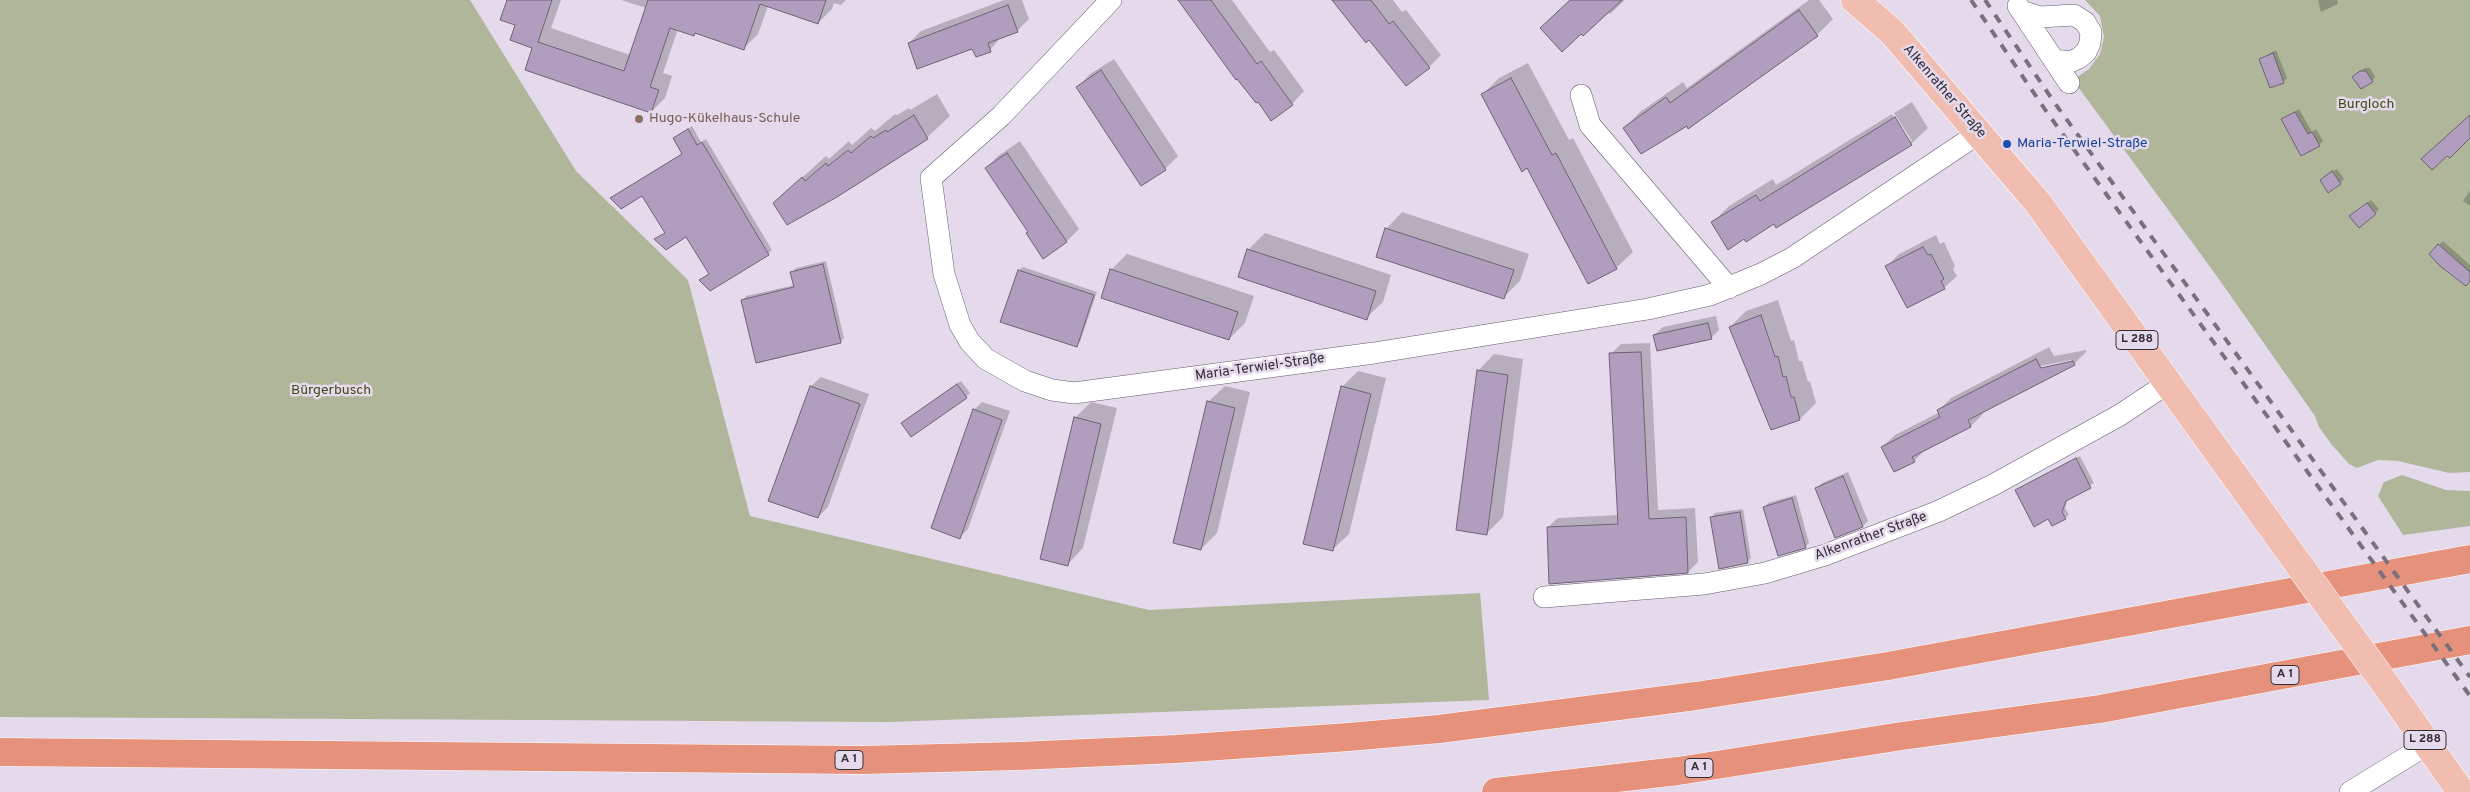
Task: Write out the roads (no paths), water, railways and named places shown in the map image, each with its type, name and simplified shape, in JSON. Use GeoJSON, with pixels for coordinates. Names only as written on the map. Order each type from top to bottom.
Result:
{"type":"FeatureCollection","features":[{"type":"Feature","properties":{"kind":"highway","name":"A 1"},"geometry":{"type":"LineString","coordinates":[[0,752],[863,760],[1176,749],[1349,737],[1448,728],[1705,695],[1888,666],[2470,559]]}},
{"type":"Feature","properties":{"kind":"highway","name":"A 1"},"geometry":{"type":"LineString","coordinates":[[1496,792],[1678,771],[1902,736],[2100,710],[2470,640]]}},
{"type":"Feature","properties":{"kind":"main road","name":"Alkenrather Straße"},"geometry":{"type":"LineString","coordinates":[[1855,0],[1892,32],[2038,203],[2428,744]]}},
{"type":"Feature","properties":{"kind":"main road","name":"L 288"},"geometry":{"type":"LineString","coordinates":[[2428,744],[2461,792]]}},
{"type":"Feature","properties":{"kind":"street","name":"Maria-Terwiel-Straße"},"geometry":{"type":"LineString","coordinates":[[1111,0],[1001,116],[931,178],[944,274],[954,310],[970,342],[986,359],[1000,369],[1025,381],[1059,391],[1074,393],[1387,351],[1648,309],[1710,295],[1792,258],[1979,133]]}},
{"type":"Feature","properties":{"kind":"street"},"geometry":{"type":"LineString","coordinates":[[2017,6],[2069,83]]}},
{"type":"Feature","properties":{"kind":"street"},"geometry":{"type":"LineString","coordinates":[[2017,6],[2040,17],[2074,15],[2085,22],[2091,32],[2086,52],[2070,62],[2054,60]]}},
{"type":"Feature","properties":{"kind":"street"},"geometry":{"type":"LineString","coordinates":[[1581,95],[1590,125],[1729,288]]}},
{"type":"Feature","properties":{"kind":"street","name":"Alkenrather Straße"},"geometry":{"type":"LineString","coordinates":[[1544,597],[1704,584],[1765,573],[1825,555],[1939,511],[1993,484],[2120,415],[2168,383]]}},
{"type":"Feature","properties":{"kind":"street"},"geometry":{"type":"LineString","coordinates":[[2350,792],[2428,744]]}},
{"type":"Feature","properties":{"kind":"railway"},"geometry":{"type":"LineString","coordinates":[[1971,0],[2046,111],[2470,696]]}},
{"type":"Feature","properties":{"kind":"railway"},"geometry":{"type":"LineString","coordinates":[[1985,0],[2054,102],[2470,677]]}},
{"type":"Feature","properties":{"kind":"place","name":"Hugo-Kükelhaus-Schule"},"geometry":{"type":"Point","coordinates":[639,119]}},
{"type":"Feature","properties":{"kind":"place","name":"Maria-Terwiel-Straße"},"geometry":{"type":"Point","coordinates":[2007,144]}},
{"type":"Feature","properties":{"kind":"park label","name":"Burgloch"},"geometry":{"type":"Point","coordinates":[2366,105]}},
{"type":"Feature","properties":{"kind":"park label","name":"Bürgerbusch"},"geometry":{"type":"Point","coordinates":[331,391]}}]}
